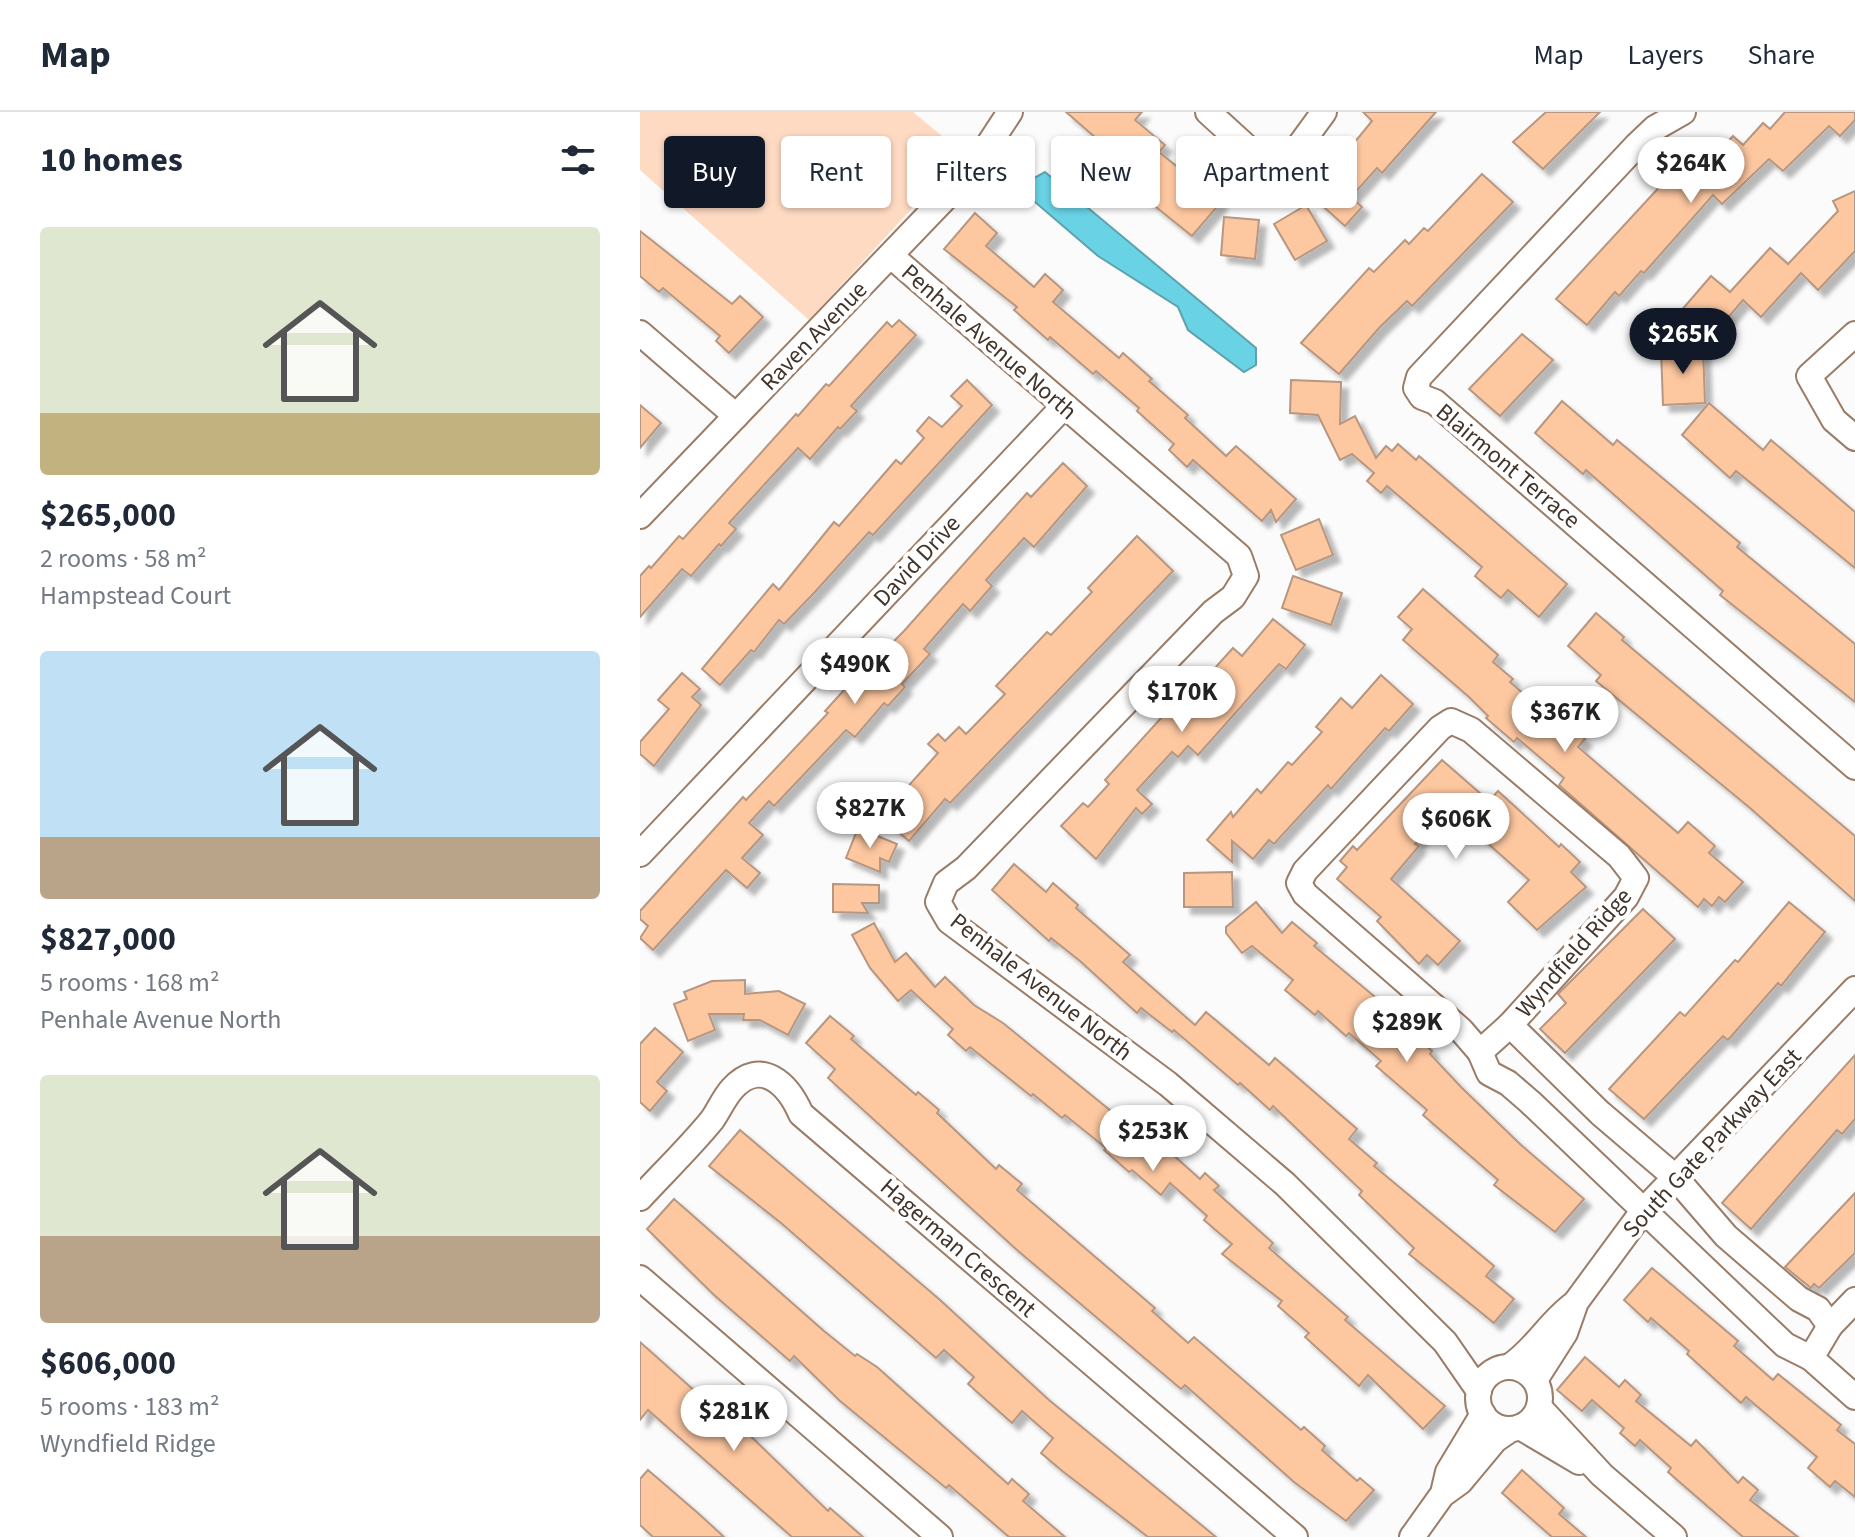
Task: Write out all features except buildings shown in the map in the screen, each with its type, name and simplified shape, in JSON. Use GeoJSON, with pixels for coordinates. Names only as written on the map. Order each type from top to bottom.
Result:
{"type":"FeatureCollection","features":[{"type":"Feature","properties":{"kind":"street","name":"Raven Avenue"},"geometry":{"type":"LineString","coordinates":[[640,516],[972,170],[1010,112]]}},
{"type":"Feature","properties":{"kind":"street"},"geometry":{"type":"LineString","coordinates":[[1208,112],[1252,152],[1277,164],[1297,149],[1324,112]]}},
{"type":"Feature","properties":{"kind":"street","name":"Blairmont Terrace"},"geometry":{"type":"LineString","coordinates":[[1683,112],[1655,128],[1636,146],[1419,377],[1416,388],[1422,397],[1447,412],[1855,767]]}},
{"type":"Feature","properties":{"kind":"street","name":"Penhale Avenue North"},"geometry":{"type":"LineString","coordinates":[[891,256],[1239,556],[1246,576],[1233,597],[1213,612],[966,868],[946,883],[938,902],[949,921],[1168,1084],[1285,1184],[1490,1386]]}},
{"type":"Feature","properties":{"kind":"street"},"geometry":{"type":"LineString","coordinates":[[640,333],[736,416]]}},
{"type":"Feature","properties":{"kind":"street"},"geometry":{"type":"LineString","coordinates":[[1855,334],[1799,375],[1834,420],[1855,438]]}},
{"type":"Feature","properties":{"kind":"street","name":"David Drive"},"geometry":{"type":"LineString","coordinates":[[640,854],[1063,407]]}},
{"type":"Feature","properties":{"kind":"street","name":"Wyndfield Ridge"},"geometry":{"type":"LineString","coordinates":[[1480,1052],[1510,1025],[1626,897],[1636,878],[1619,856],[1483,740],[1462,724],[1451,721],[1440,728],[1305,871],[1299,883],[1305,894],[1461,1030],[1480,1052],[1489,1073],[1508,1083],[1530,1102],[1785,1345],[1811,1358],[1855,1397]]}},
{"type":"Feature","properties":{"kind":"street","name":"South Gate Parkway East"},"geometry":{"type":"LineString","coordinates":[[1442,1495],[1448,1472],[1490,1386],[1522,1359],[1557,1317],[1576,1302],[1643,1211],[1855,989]]}},
{"type":"Feature","properties":{"kind":"street","name":"Wyndfield Ridge"},"geometry":{"type":"LineString","coordinates":[[1510,1025],[1600,1113],[1675,1177],[1726,1236],[1799,1299],[1818,1309],[1830,1326]]}},
{"type":"Feature","properties":{"kind":"street","name":"Hagerman Crescent"},"geometry":{"type":"LineString","coordinates":[[640,1198],[713,1119],[735,1086],[756,1074],[769,1075],[793,1095],[801,1114],[1295,1537]]}},
{"type":"Feature","properties":{"kind":"street"},"geometry":{"type":"LineString","coordinates":[[640,1278],[940,1537]]}},
{"type":"Feature","properties":{"kind":"street"},"geometry":{"type":"LineString","coordinates":[[1811,1358],[1830,1326],[1855,1300]]}},
{"type":"Feature","properties":{"kind":"street","name":"South Gate Parkway East"},"geometry":{"type":"LineString","coordinates":[[1535,1380],[1565,1333],[1576,1302]]}},
{"type":"Feature","properties":{"kind":"street"},"geometry":{"type":"LineString","coordinates":[[1412,1537],[1442,1495],[1460,1482],[1495,1440],[1515,1428],[1530,1422],[1539,1407],[1540,1391],[1535,1380],[1524,1370],[1490,1386],[1499,1427],[1515,1428],[1602,1475]]}},
{"type":"Feature","properties":{"kind":"street"},"geometry":{"type":"LineString","coordinates":[[1539,1407],[1602,1475],[1674,1537]]}},
{"type":"Feature","properties":{"kind":"shaded area"},"geometry":{"type":"Polygon","coordinates":[[[640,112],[913,112],[942,136],[907,136],[907,208],[912,208],[809,320],[683,208],[765,208],[765,136],[664,136],[664,191],[640,170],[640,112]]]}},
{"type":"Feature","properties":{"kind":"water"},"geometry":{"type":"Polygon","coordinates":[[[1045,172],[1051,177],[1051,208],[1088,208],[1256,348],[1256,365],[1244,372],[1188,330],[1178,307],[1098,256],[1035,202],[1035,178],[1045,172]]]}}]}
